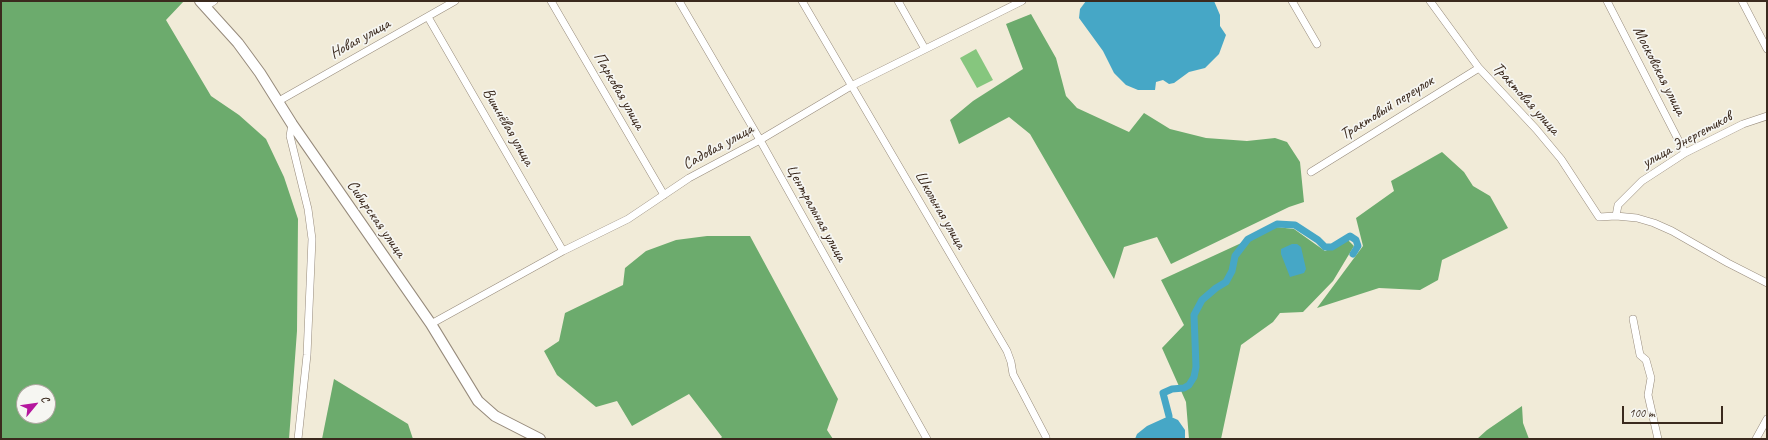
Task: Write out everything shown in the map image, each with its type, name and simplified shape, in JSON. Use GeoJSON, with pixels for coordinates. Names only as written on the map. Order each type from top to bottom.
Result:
{"type":"FeatureCollection","features":[{"type":"Feature","properties":{"kind":"street","name":"Новая улица"},"geometry":{"type":"LineString","coordinates":[[277,102],[455,1]]}},
{"type":"Feature","properties":{"kind":"street","name":"Парковая улица"},"geometry":{"type":"LineString","coordinates":[[551,1],[664,195]]}},
{"type":"Feature","properties":{"kind":"street","name":"Центральная улица"},"geometry":{"type":"LineString","coordinates":[[679,1],[760,140],[927,439]]}},
{"type":"Feature","properties":{"kind":"street","name":"Школьная улица"},"geometry":{"type":"LineString","coordinates":[[802,1],[1007,352],[1011,362],[1013,374],[1046,437]]}},
{"type":"Feature","properties":{"kind":"street"},"geometry":{"type":"LineString","coordinates":[[898,1],[925,49]]}},
{"type":"Feature","properties":{"kind":"street","name":"Садовая улица"},"geometry":{"type":"LineString","coordinates":[[431,324],[563,251],[628,219],[689,178],[760,140],[851,86],[1022,1]]}},
{"type":"Feature","properties":{"kind":"street"},"geometry":{"type":"LineString","coordinates":[[1292,1],[1316,44]]}},
{"type":"Feature","properties":{"kind":"street","name":"Трактовая улица"},"geometry":{"type":"LineString","coordinates":[[1430,1],[1479,68],[1536,129],[1561,159],[1599,217],[1616,216]]}},
{"type":"Feature","properties":{"kind":"street","name":"Московская улица"},"geometry":{"type":"LineString","coordinates":[[1607,1],[1685,153]]}},
{"type":"Feature","properties":{"kind":"street"},"geometry":{"type":"LineString","coordinates":[[1742,1],[1767,49]]}},
{"type":"Feature","properties":{"kind":"street","name":"Сибирская улица"},"geometry":{"type":"LineString","coordinates":[[206,3],[260,73],[277,102],[431,324],[478,401],[495,416],[540,439]]}},
{"type":"Feature","properties":{"kind":"street","name":"Вишнёвая улица"},"geometry":{"type":"LineString","coordinates":[[428,17],[563,251]]}},
{"type":"Feature","properties":{"kind":"street","name":"Трактовый переулок"},"geometry":{"type":"LineString","coordinates":[[1310,172],[1479,68]]}},
{"type":"Feature","properties":{"kind":"street","name":"улица Энергетиков"},"geometry":{"type":"LineString","coordinates":[[1616,216],[1618,205],[1642,181],[1685,153],[1743,124],[1767,116]]}},
{"type":"Feature","properties":{"kind":"street"},"geometry":{"type":"LineString","coordinates":[[292,124],[290,136],[308,209],[312,239],[307,355],[298,439]]}},
{"type":"Feature","properties":{"kind":"street"},"geometry":{"type":"LineString","coordinates":[[1616,216],[1637,218],[1672,230],[1767,283]]}},
{"type":"Feature","properties":{"kind":"street"},"geometry":{"type":"LineString","coordinates":[[1633,319],[1640,355],[1646,360],[1651,378],[1648,394],[1658,439]]}},
{"type":"Feature","properties":{"kind":"street"},"geometry":{"type":"LineString","coordinates":[[1756,439],[1767,419]]}},
{"type":"Feature","properties":{"kind":"green space"},"geometry":{"type":"Polygon","coordinates":[[[1,1],[184,1],[166,20],[211,96],[239,115],[266,139],[284,177],[298,219],[297,331],[289,439],[1,439],[1,1]]]}},
{"type":"Feature","properties":{"kind":"green space"},"geometry":{"type":"Polygon","coordinates":[[[1031,14],[1056,58],[1066,96],[1077,108],[1129,132],[1144,113],[1170,129],[1206,138],[1247,141],[1275,138],[1287,142],[1300,162],[1304,202],[1289,207],[1171,264],[1157,237],[1124,247],[1114,279],[1030,134],[1009,117],[959,144],[950,120],[973,101],[1023,69],[1006,24],[1031,14]]]}},
{"type":"Feature","properties":{"kind":"green space"},"geometry":{"type":"Polygon","coordinates":[[[976,49],[993,80],[977,88],[960,58],[976,49]]]}},
{"type":"Feature","properties":{"kind":"green space"},"geometry":{"type":"Polygon","coordinates":[[[1442,152],[1464,172],[1473,186],[1490,196],[1508,228],[1442,260],[1438,280],[1420,290],[1379,288],[1317,308],[1363,246],[1356,218],[1394,191],[1391,181],[1442,152]]]}},
{"type":"Feature","properties":{"kind":"green space"},"geometry":{"type":"Polygon","coordinates":[[[1276,227],[1294,229],[1325,251],[1348,240],[1354,246],[1333,281],[1303,312],[1280,313],[1273,322],[1241,345],[1221,439],[1189,439],[1186,402],[1162,348],[1184,325],[1161,280],[1276,227]]]}},
{"type":"Feature","properties":{"kind":"green space"},"geometry":{"type":"Polygon","coordinates":[[[707,236],[750,236],[838,399],[827,430],[833,439],[720,439],[722,437],[689,394],[632,426],[617,401],[596,407],[557,375],[544,351],[559,341],[565,313],[623,285],[625,268],[646,251],[676,240],[707,236]]]}},
{"type":"Feature","properties":{"kind":"green space"},"geometry":{"type":"Polygon","coordinates":[[[334,379],[408,424],[413,439],[322,439],[334,379]]]}},
{"type":"Feature","properties":{"kind":"green space"},"geometry":{"type":"Polygon","coordinates":[[[1522,406],[1523,423],[1529,439],[1477,439],[1487,430],[1522,406]]]}},
{"type":"Feature","properties":{"kind":"water"},"geometry":{"type":"Polygon","coordinates":[[[1086,1],[1214,1],[1220,15],[1220,26],[1226,35],[1219,54],[1205,68],[1189,72],[1174,83],[1169,84],[1163,80],[1156,82],[1155,90],[1138,90],[1126,85],[1114,73],[1103,51],[1079,18],[1080,9],[1086,1]]]}},
{"type":"Feature","properties":{"kind":"water"},"geometry":{"type":"Polygon","coordinates":[[[1292,244],[1297,244],[1301,247],[1306,269],[1304,273],[1290,277],[1281,254],[1281,249],[1292,244]]]}},
{"type":"Feature","properties":{"kind":"water"},"geometry":{"type":"Polygon","coordinates":[[[1169,416],[1178,420],[1185,430],[1185,439],[1135,439],[1137,434],[1147,426],[1169,416]]]}},
{"type":"Feature","properties":{"kind":"waterway"},"geometry":{"type":"LineString","coordinates":[[1169,416],[1163,393],[1172,389],[1184,388],[1189,385],[1194,377],[1196,367],[1194,315],[1202,300],[1226,282],[1232,271],[1235,256],[1248,239],[1277,224],[1295,225],[1318,240],[1325,247],[1332,247],[1350,236],[1356,240],[1358,246],[1353,254]]}}]}
